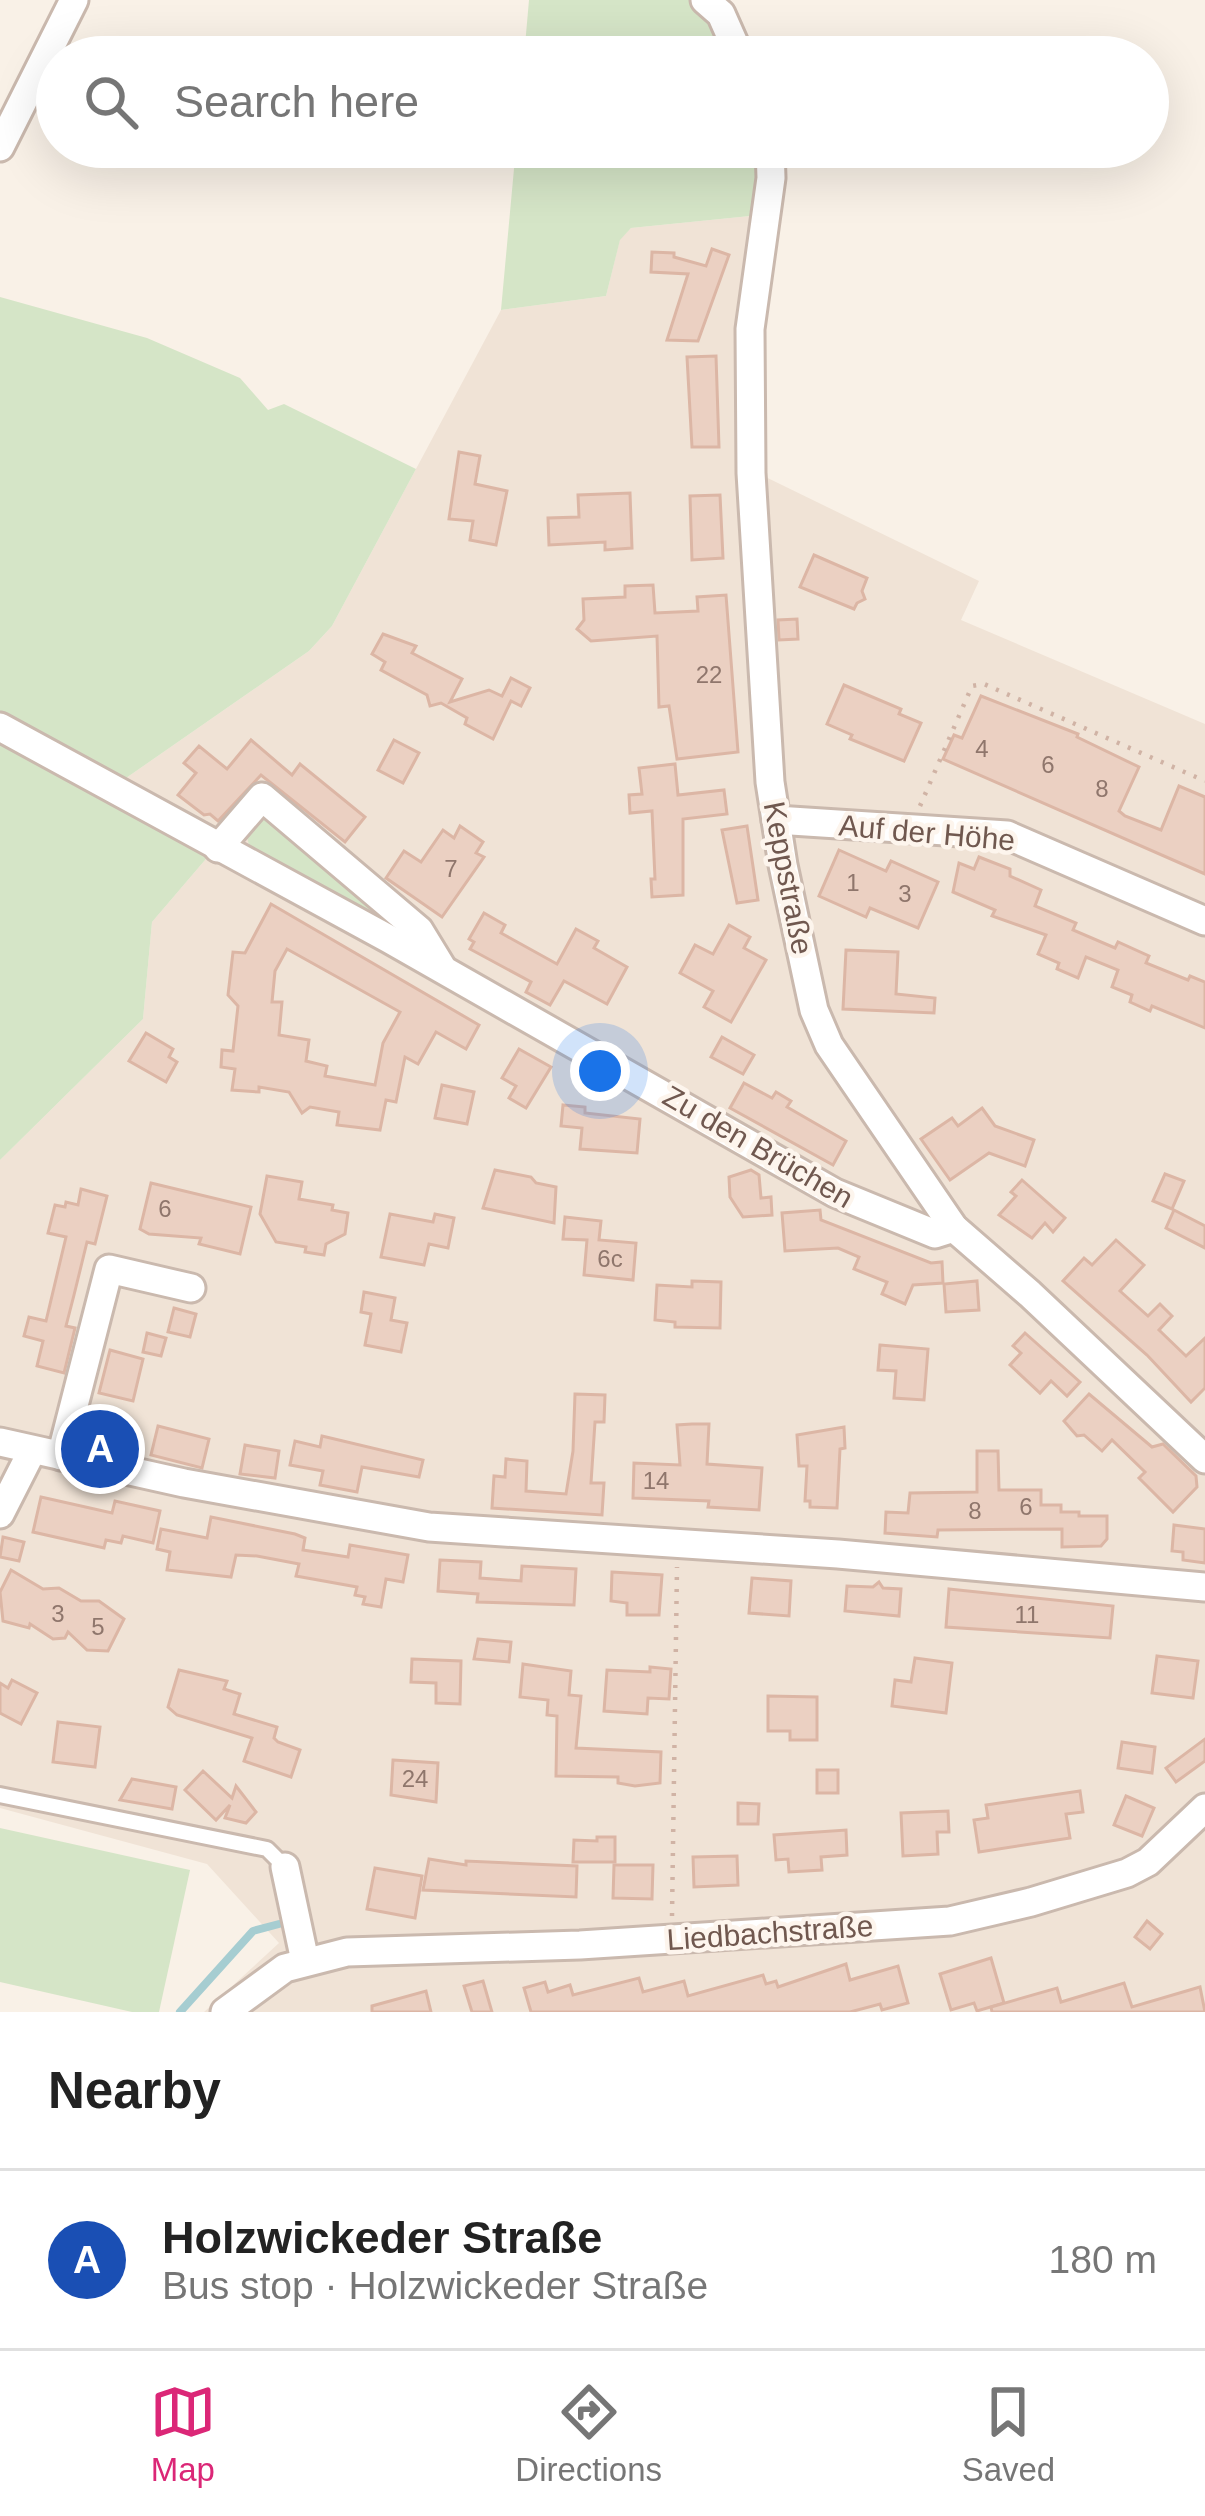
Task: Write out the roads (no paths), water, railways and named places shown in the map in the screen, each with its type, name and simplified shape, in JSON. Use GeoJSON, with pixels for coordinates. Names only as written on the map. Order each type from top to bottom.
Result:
{"type":"FeatureCollection","features":[{"type":"Feature","properties":{"kind":"street"},"geometry":{"type":"LineString","coordinates":[[56,36],[74,0]]}},
{"type":"Feature","properties":{"kind":"street"},"geometry":{"type":"LineString","coordinates":[[705,0],[721,14],[731,36]]}},
{"type":"Feature","properties":{"kind":"street"},"geometry":{"type":"LineString","coordinates":[[0,148],[36,76]]}},
{"type":"Feature","properties":{"kind":"street","name":"Keppstraße"},"geometry":{"type":"LineString","coordinates":[[771,168],[750,328],[748,387],[760,630],[776,820],[814,1010],[829,1045],[954,1228],[1205,1459]]}},
{"type":"Feature","properties":{"kind":"street","name":"Zu den Brüchen"},"geometry":{"type":"LineString","coordinates":[[0,728],[443,970],[835,1193],[935,1234],[954,1228]]}},
{"type":"Feature","properties":{"kind":"street","name":"Zu den Brüchen"},"geometry":{"type":"LineString","coordinates":[[218,848],[262,797],[419,930],[443,970]]}},
{"type":"Feature","properties":{"kind":"street","name":"Auf der Höhe"},"geometry":{"type":"LineString","coordinates":[[776,820],[1021,838],[1205,921]]}},
{"type":"Feature","properties":{"kind":"street"},"geometry":{"type":"LineString","coordinates":[[61,1456],[109,1269],[191,1288]]}},
{"type":"Feature","properties":{"kind":"street"},"geometry":{"type":"LineString","coordinates":[[0,1442],[222,1491],[429,1527],[1205,1587]]}},
{"type":"Feature","properties":{"kind":"street"},"geometry":{"type":"LineString","coordinates":[[0,1514],[32,1450]]}},
{"type":"Feature","properties":{"kind":"street","name":"Liedbachstraße"},"geometry":{"type":"LineString","coordinates":[[225,2012],[260,1982],[305,1961],[347,1952],[672,1940],[950,1921],[1127,1873],[1148,1862],[1205,1808]]}},
{"type":"Feature","properties":{"kind":"street"},"geometry":{"type":"LineString","coordinates":[[285,1867],[305,1961]]}},
{"type":"Feature","properties":{"kind":"lane"},"geometry":{"type":"LineString","coordinates":[[0,1795],[267,1850],[285,1867]]}},
{"type":"Feature","properties":{"kind":"waterway"},"geometry":{"type":"LineString","coordinates":[[180,2012],[253,1931],[279,1924]]}},
{"type":"Feature","properties":{"kind":"place","name":"Holzwickeder Straße"},"geometry":{"type":"Point","coordinates":[100,1449]}}]}
